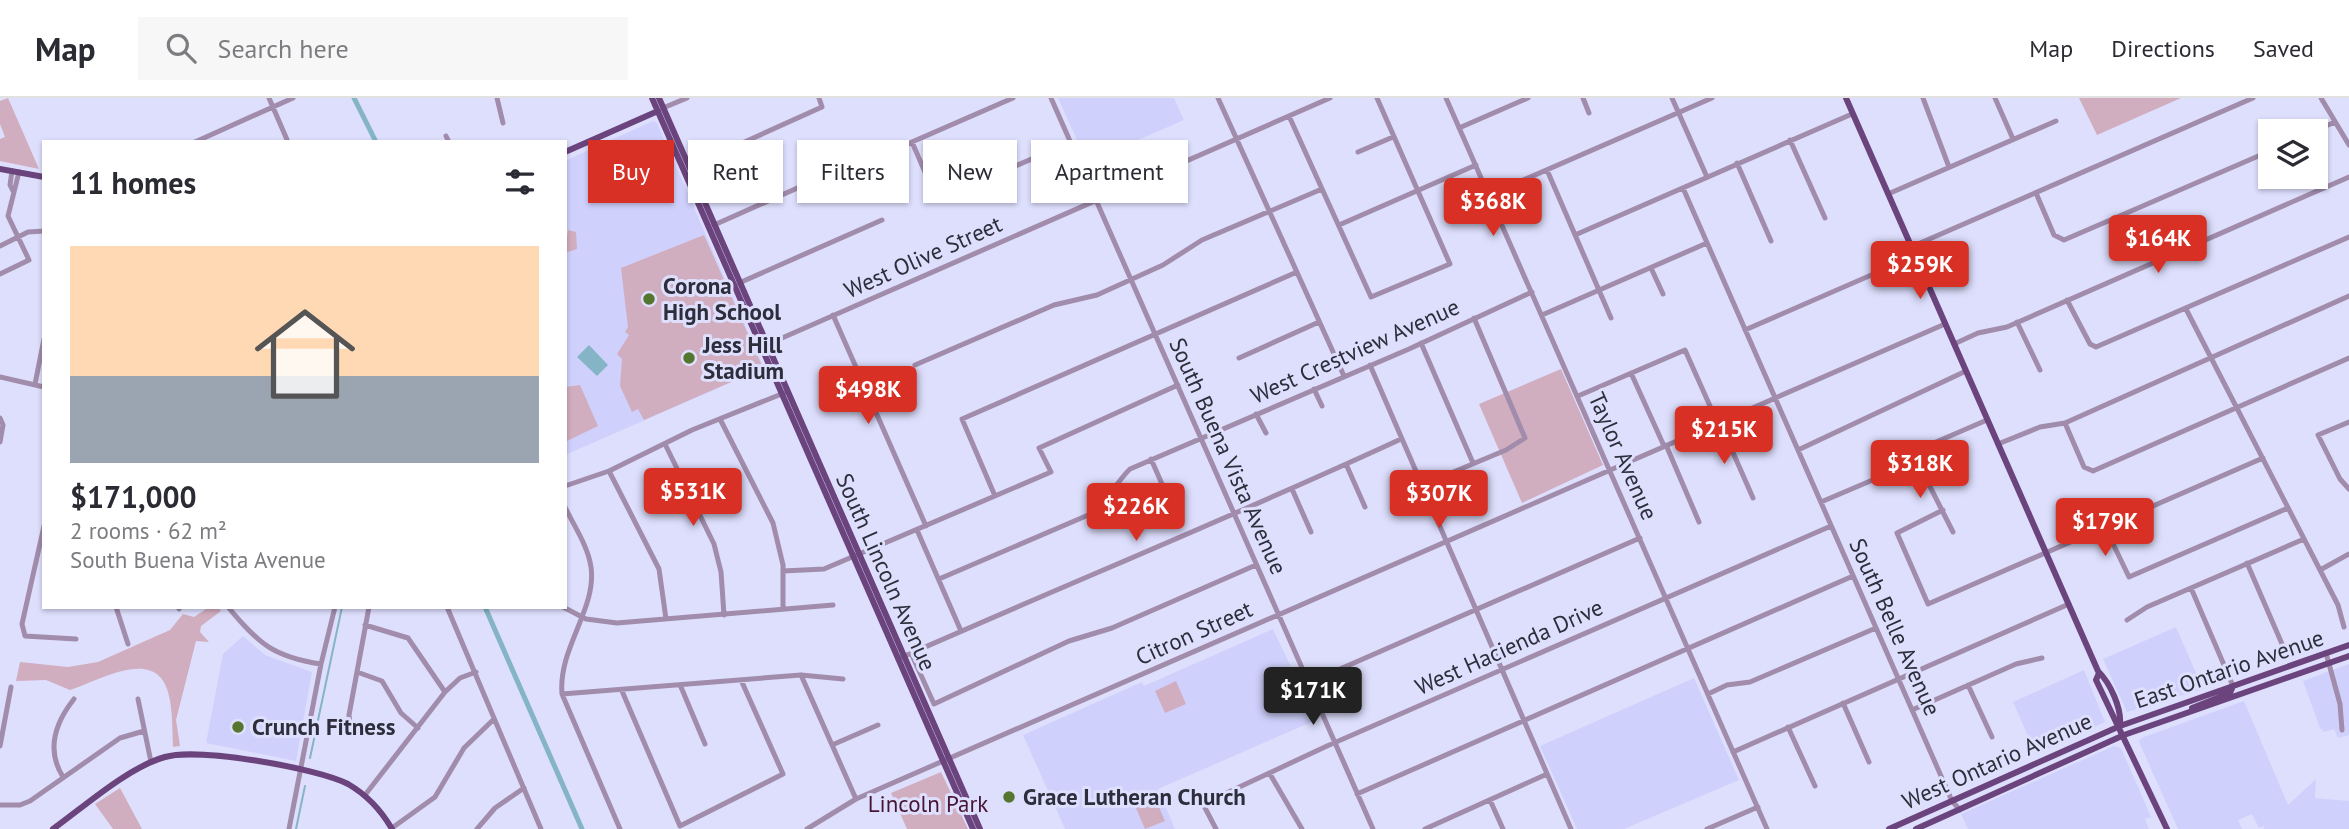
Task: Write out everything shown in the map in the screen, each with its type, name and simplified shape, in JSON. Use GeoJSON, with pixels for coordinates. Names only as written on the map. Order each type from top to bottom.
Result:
{"type":"FeatureCollection","features":[{"type":"Feature","properties":{"kind":"main road","name":"South Lincoln Avenue"},"geometry":{"type":"LineString","coordinates":[[652,98],[688,165]]}},
{"type":"Feature","properties":{"kind":"main road","name":"South Lincoln Avenue"},"geometry":{"type":"LineString","coordinates":[[659,98],[660,110],[946,761],[973,829]]}},
{"type":"Feature","properties":{"kind":"main road"},"geometry":{"type":"LineString","coordinates":[[1846,98],[2099,673],[2096,680],[2120,726],[2166,829]]}},
{"type":"Feature","properties":{"kind":"main road"},"geometry":{"type":"LineString","coordinates":[[567,151],[660,110]]}},
{"type":"Feature","properties":{"kind":"main road"},"geometry":{"type":"LineString","coordinates":[[0,169],[42,177]]}},
{"type":"Feature","properties":{"kind":"main road","name":"South Lincoln Avenue"},"geometry":{"type":"LineString","coordinates":[[705,203],[736,285]]}},
{"type":"Feature","properties":{"kind":"main road","name":"East Ontario Avenue"},"geometry":{"type":"LineString","coordinates":[[2120,726],[2349,645]]}},
{"type":"Feature","properties":{"kind":"main road","name":"East Ontario Avenue"},"geometry":{"type":"LineString","coordinates":[[2124,735],[2349,656]]}},
{"type":"Feature","properties":{"kind":"main road"},"geometry":{"type":"LineString","coordinates":[[2182,715],[2198,705],[2230,693],[2233,686]]}},
{"type":"Feature","properties":{"kind":"main road","name":"West Ontario Avenue"},"geometry":{"type":"LineString","coordinates":[[1889,829],[2120,726]]}},
{"type":"Feature","properties":{"kind":"main road","name":"West Ontario Avenue"},"geometry":{"type":"LineString","coordinates":[[1916,829],[2124,735]]}},
{"type":"Feature","properties":{"kind":"main road"},"geometry":{"type":"LineString","coordinates":[[53,829],[151,762],[176,754],[205,752],[343,782],[365,795],[392,829]]}},
{"type":"Feature","properties":{"kind":"main road","name":"South Lincoln Avenue"},"geometry":{"type":"LineString","coordinates":[[946,761],[981,829]]}},
{"type":"Feature","properties":{"kind":"street"},"geometry":{"type":"LineString","coordinates":[[269,98],[287,140]]}},
{"type":"Feature","properties":{"kind":"street"},"geometry":{"type":"LineString","coordinates":[[199,140],[293,98]]}},
{"type":"Feature","properties":{"kind":"street"},"geometry":{"type":"LineString","coordinates":[[497,98],[503,123]]}},
{"type":"Feature","properties":{"kind":"street"},"geometry":{"type":"LineString","coordinates":[[660,110],[687,98]]}},
{"type":"Feature","properties":{"kind":"street"},"geometry":{"type":"LineString","coordinates":[[749,140],[822,107],[818,98]]}},
{"type":"Feature","properties":{"kind":"street"},"geometry":{"type":"LineString","coordinates":[[714,225],[874,154],[882,155],[1013,98]]}},
{"type":"Feature","properties":{"kind":"street","name":"South Buena Vista Avenue"},"geometry":{"type":"LineString","coordinates":[[1051,98],[1070,140]]}},
{"type":"Feature","properties":{"kind":"street"},"geometry":{"type":"LineString","coordinates":[[1218,98],[1344,376]]}},
{"type":"Feature","properties":{"kind":"street","name":"West Olive Street"},"geometry":{"type":"LineString","coordinates":[[1188,160],[1317,101],[1330,98]]}},
{"type":"Feature","properties":{"kind":"street"},"geometry":{"type":"LineString","coordinates":[[1289,116],[1371,297],[1450,264],[1377,98]]}},
{"type":"Feature","properties":{"kind":"street","name":"Taylor Avenue"},"geometry":{"type":"LineString","coordinates":[[1446,98],[1767,829]]}},
{"type":"Feature","properties":{"kind":"street"},"geometry":{"type":"LineString","coordinates":[[1459,128],[1528,98]]}},
{"type":"Feature","properties":{"kind":"street"},"geometry":{"type":"LineString","coordinates":[[1583,98],[1589,113]]}},
{"type":"Feature","properties":{"kind":"street"},"geometry":{"type":"LineString","coordinates":[[1672,98],[1707,177]]}},
{"type":"Feature","properties":{"kind":"street"},"geometry":{"type":"LineString","coordinates":[[1521,181],[1712,98]]}},
{"type":"Feature","properties":{"kind":"street"},"geometry":{"type":"LineString","coordinates":[[1923,98],[1949,167]]}},
{"type":"Feature","properties":{"kind":"street"},"geometry":{"type":"LineString","coordinates":[[1995,98],[2013,139]]}},
{"type":"Feature","properties":{"kind":"street"},"geometry":{"type":"LineString","coordinates":[[1911,247],[2253,98]]}},
{"type":"Feature","properties":{"kind":"street"},"geometry":{"type":"LineString","coordinates":[[2321,98],[2349,145]]}},
{"type":"Feature","properties":{"kind":"street"},"geometry":{"type":"LineString","coordinates":[[1574,235],[1852,114]]}},
{"type":"Feature","properties":{"kind":"street"},"geometry":{"type":"LineString","coordinates":[[1888,194],[2056,121]]}},
{"type":"Feature","properties":{"kind":"street"},"geometry":{"type":"LineString","coordinates":[[2328,125],[2336,122]]}},
{"type":"Feature","properties":{"kind":"street"},"geometry":{"type":"LineString","coordinates":[[1358,152],[1393,137]]}},
{"type":"Feature","properties":{"kind":"street"},"geometry":{"type":"LineString","coordinates":[[1790,140],[1825,218]]}},
{"type":"Feature","properties":{"kind":"street"},"geometry":{"type":"LineString","coordinates":[[912,142],[937,200],[1031,159]]}},
{"type":"Feature","properties":{"kind":"street"},"geometry":{"type":"LineString","coordinates":[[2036,193],[2054,235],[2064,240],[2258,155]]}},
{"type":"Feature","properties":{"kind":"street"},"geometry":{"type":"LineString","coordinates":[[1737,163],[1772,241]]}},
{"type":"Feature","properties":{"kind":"street"},"geometry":{"type":"LineString","coordinates":[[1339,225],[1476,165]]}},
{"type":"Feature","properties":{"kind":"street"},"geometry":{"type":"LineString","coordinates":[[1547,170],[1611,318]]}},
{"type":"Feature","properties":{"kind":"street"},"geometry":{"type":"LineString","coordinates":[[0,274],[29,260],[8,216],[15,172]]}},
{"type":"Feature","properties":{"kind":"street"},"geometry":{"type":"LineString","coordinates":[[1954,344],[2017,322],[2349,177]]}},
{"type":"Feature","properties":{"kind":"street","name":"South Belle Avenue"},"geometry":{"type":"LineString","coordinates":[[1683,188],[1952,801],[1960,810]]}},
{"type":"Feature","properties":{"kind":"street"},"geometry":{"type":"LineString","coordinates":[[915,365],[1054,305],[1097,295],[1163,265],[1202,240],[1322,189]]}},
{"type":"Feature","properties":{"kind":"street","name":"West Olive Street"},"geometry":{"type":"LineString","coordinates":[[763,346],[1089,203]]}},
{"type":"Feature","properties":{"kind":"street","name":"South Buena Vista Avenue"},"geometry":{"type":"LineString","coordinates":[[1097,203],[1373,829]]}},
{"type":"Feature","properties":{"kind":"street"},"geometry":{"type":"LineString","coordinates":[[736,285],[882,220]]}},
{"type":"Feature","properties":{"kind":"street"},"geometry":{"type":"LineString","coordinates":[[0,246],[28,232],[42,231]]}},
{"type":"Feature","properties":{"kind":"street"},"geometry":{"type":"LineString","coordinates":[[2067,300],[2094,347],[2349,237]]}},
{"type":"Feature","properties":{"kind":"street"},"geometry":{"type":"LineString","coordinates":[[1542,316],[1707,243]]}},
{"type":"Feature","properties":{"kind":"street"},"geometry":{"type":"LineString","coordinates":[[1745,330],[1915,256]]}},
{"type":"Feature","properties":{"kind":"street"},"geometry":{"type":"LineString","coordinates":[[1651,268],[1663,294]]}},
{"type":"Feature","properties":{"kind":"street"},"geometry":{"type":"LineString","coordinates":[[995,496],[962,419],[1297,272]]}},
{"type":"Feature","properties":{"kind":"street","name":"West Crestview Avenue"},"geometry":{"type":"LineString","coordinates":[[939,579],[1094,513],[1102,507],[1107,495],[1130,469],[1532,292]]}},
{"type":"Feature","properties":{"kind":"street"},"geometry":{"type":"LineString","coordinates":[[1998,444],[2040,427],[2064,423],[2349,296]]}},
{"type":"Feature","properties":{"kind":"street"},"geometry":{"type":"LineString","coordinates":[[2186,309],[2338,605],[2344,627]]}},
{"type":"Feature","properties":{"kind":"street"},"geometry":{"type":"LineString","coordinates":[[833,315],[926,526]]}},
{"type":"Feature","properties":{"kind":"street"},"geometry":{"type":"LineString","coordinates":[[1420,486],[1525,438],[1474,318]]}},
{"type":"Feature","properties":{"kind":"street"},"geometry":{"type":"LineString","coordinates":[[1239,358],[1319,322]]}},
{"type":"Feature","properties":{"kind":"street"},"geometry":{"type":"LineString","coordinates":[[2017,322],[2040,370]]}},
{"type":"Feature","properties":{"kind":"street","name":"Citron Street"},"geometry":{"type":"LineString","coordinates":[[810,828],[856,799],[1945,324]]}},
{"type":"Feature","properties":{"kind":"street"},"geometry":{"type":"LineString","coordinates":[[1421,342],[1473,463]]}},
{"type":"Feature","properties":{"kind":"street"},"geometry":{"type":"LineString","coordinates":[[35,384],[42,349]]}},
{"type":"Feature","properties":{"kind":"street"},"geometry":{"type":"LineString","coordinates":[[1578,397],[1685,350],[1753,498]]}},
{"type":"Feature","properties":{"kind":"street"},"geometry":{"type":"LineString","coordinates":[[2064,423],[2088,471],[2349,358]]}},
{"type":"Feature","properties":{"kind":"street"},"geometry":{"type":"LineString","coordinates":[[1370,365],[1444,542],[1571,829]]}},
{"type":"Feature","properties":{"kind":"street"},"geometry":{"type":"LineString","coordinates":[[1798,450],[1966,371]]}},
{"type":"Feature","properties":{"kind":"street"},"geometry":{"type":"LineString","coordinates":[[1632,373],[1699,522]]}},
{"type":"Feature","properties":{"kind":"street"},"geometry":{"type":"LineString","coordinates":[[0,377],[42,386]]}},
{"type":"Feature","properties":{"kind":"street"},"geometry":{"type":"LineString","coordinates":[[783,571],[824,569],[1051,472],[1039,448],[1178,385]]}},
{"type":"Feature","properties":{"kind":"street"},"geometry":{"type":"LineString","coordinates":[[1314,389],[1322,405]]}},
{"type":"Feature","properties":{"kind":"street"},"geometry":{"type":"LineString","coordinates":[[567,485],[609,471],[720,419],[784,393]]}},
{"type":"Feature","properties":{"kind":"street"},"geometry":{"type":"LineString","coordinates":[[1256,414],[1266,433]]}},
{"type":"Feature","properties":{"kind":"street"},"geometry":{"type":"LineString","coordinates":[[0,418],[3,425],[0,442]]}},
{"type":"Feature","properties":{"kind":"street"},"geometry":{"type":"LineString","coordinates":[[720,419],[770,514],[783,571],[783,609]]}},
{"type":"Feature","properties":{"kind":"street"},"geometry":{"type":"LineString","coordinates":[[1821,502],[1885,475],[1936,442],[1987,420]]}},
{"type":"Feature","properties":{"kind":"street"},"geometry":{"type":"LineString","coordinates":[[2349,422],[2318,435],[2340,479],[2349,489]]}},
{"type":"Feature","properties":{"kind":"street"},"geometry":{"type":"LineString","coordinates":[[901,658],[1401,439]]}},
{"type":"Feature","properties":{"kind":"street"},"geometry":{"type":"LineString","coordinates":[[665,444],[714,544],[723,583],[724,615]]}},
{"type":"Feature","properties":{"kind":"street"},"geometry":{"type":"LineString","coordinates":[[1914,455],[1953,532]]}},
{"type":"Feature","properties":{"kind":"street"},"geometry":{"type":"LineString","coordinates":[[1942,510],[1897,533],[1928,604],[2263,458]]}},
{"type":"Feature","properties":{"kind":"street"},"geometry":{"type":"LineString","coordinates":[[1151,459],[1162,484]]}},
{"type":"Feature","properties":{"kind":"street"},"geometry":{"type":"LineString","coordinates":[[1346,464],[1365,507]]}},
{"type":"Feature","properties":{"kind":"street"},"geometry":{"type":"LineString","coordinates":[[609,471],[659,569],[666,619]]}},
{"type":"Feature","properties":{"kind":"street"},"geometry":{"type":"LineString","coordinates":[[1292,489],[1311,531]]}},
{"type":"Feature","properties":{"kind":"street"},"geometry":{"type":"LineString","coordinates":[[2105,527],[2129,578],[2288,508]]}},
{"type":"Feature","properties":{"kind":"street"},"geometry":{"type":"LineString","coordinates":[[567,512],[591,567],[590,590],[560,674],[562,694],[620,829]]}},
{"type":"Feature","properties":{"kind":"street","name":"West Hacienda Drive"},"geometry":{"type":"LineString","coordinates":[[1216,829],[1203,804],[1501,669],[1831,526]]}},
{"type":"Feature","properties":{"kind":"street"},"geometry":{"type":"LineString","coordinates":[[917,530],[961,631]]}},
{"type":"Feature","properties":{"kind":"street"},"geometry":{"type":"LineString","coordinates":[[1308,683],[1640,538]]}},
{"type":"Feature","properties":{"kind":"street"},"geometry":{"type":"LineString","coordinates":[[42,539],[36,579],[22,624],[25,636],[76,639]]}},
{"type":"Feature","properties":{"kind":"street"},"geometry":{"type":"LineString","coordinates":[[2127,620],[2147,607],[2304,539]]}},
{"type":"Feature","properties":{"kind":"street"},"geometry":{"type":"LineString","coordinates":[[2320,570],[2349,554]]}},
{"type":"Feature","properties":{"kind":"street"},"geometry":{"type":"LineString","coordinates":[[2247,563],[2283,644]]}},
{"type":"Feature","properties":{"kind":"street"},"geometry":{"type":"LineString","coordinates":[[911,653],[934,704],[1069,641],[1112,628],[1256,565]]}},
{"type":"Feature","properties":{"kind":"street"},"geometry":{"type":"LineString","coordinates":[[1357,794],[1853,576]]}},
{"type":"Feature","properties":{"kind":"street"},"geometry":{"type":"LineString","coordinates":[[2191,588],[2233,686]]}},
{"type":"Feature","properties":{"kind":"street"},"geometry":{"type":"LineString","coordinates":[[1733,752],[2069,604]]}},
{"type":"Feature","properties":{"kind":"street"},"geometry":{"type":"LineString","coordinates":[[566,609],[580,617],[607,623],[833,605]]}},
{"type":"Feature","properties":{"kind":"street"},"geometry":{"type":"LineString","coordinates":[[117,609],[128,644]]}},
{"type":"Feature","properties":{"kind":"street"},"geometry":{"type":"LineString","coordinates":[[230,609],[261,645],[289,658],[321,664]]}},
{"type":"Feature","properties":{"kind":"street"},"geometry":{"type":"LineString","coordinates":[[289,829],[335,609]]}},
{"type":"Feature","properties":{"kind":"street"},"geometry":{"type":"LineString","coordinates":[[351,735],[349,715],[369,609]]}},
{"type":"Feature","properties":{"kind":"street"},"geometry":{"type":"LineString","coordinates":[[448,609],[541,829]]}},
{"type":"Feature","properties":{"kind":"street"},"geometry":{"type":"LineString","coordinates":[[365,625],[408,638],[445,692]]}},
{"type":"Feature","properties":{"kind":"street"},"geometry":{"type":"LineString","coordinates":[[1707,694],[1727,685],[1751,682],[1876,628]]}},
{"type":"Feature","properties":{"kind":"street"},"geometry":{"type":"LineString","coordinates":[[2326,653],[2340,704],[2342,730]]}},
{"type":"Feature","properties":{"kind":"street"},"geometry":{"type":"LineString","coordinates":[[1912,710],[2016,664],[2042,658]]}},
{"type":"Feature","properties":{"kind":"street"},"geometry":{"type":"LineString","coordinates":[[357,672],[382,681],[401,713],[418,728]]}},
{"type":"Feature","properties":{"kind":"street"},"geometry":{"type":"LineString","coordinates":[[365,795],[445,692],[460,678],[476,672]]}},
{"type":"Feature","properties":{"kind":"street"},"geometry":{"type":"LineString","coordinates":[[562,694],[681,687],[801,675],[843,679]]}},
{"type":"Feature","properties":{"kind":"street"},"geometry":{"type":"LineString","coordinates":[[801,675],[856,799]]}},
{"type":"Feature","properties":{"kind":"street"},"geometry":{"type":"LineString","coordinates":[[622,691],[680,826],[783,774],[740,680]]}},
{"type":"Feature","properties":{"kind":"street"},"geometry":{"type":"LineString","coordinates":[[1968,685],[1992,737]]}},
{"type":"Feature","properties":{"kind":"street"},"geometry":{"type":"LineString","coordinates":[[0,746],[11,687]]}},
{"type":"Feature","properties":{"kind":"street"},"geometry":{"type":"LineString","coordinates":[[681,687],[705,744]]}},
{"type":"Feature","properties":{"kind":"street"},"geometry":{"type":"LineString","coordinates":[[63,777],[53,753],[60,720],[74,699]]}},
{"type":"Feature","properties":{"kind":"street"},"geometry":{"type":"LineString","coordinates":[[138,699],[151,762]]}},
{"type":"Feature","properties":{"kind":"street"},"geometry":{"type":"LineString","coordinates":[[1843,702],[1869,762]]}},
{"type":"Feature","properties":{"kind":"street"},"geometry":{"type":"LineString","coordinates":[[392,829],[435,797],[472,737],[493,720]]}},
{"type":"Feature","properties":{"kind":"street"},"geometry":{"type":"LineString","coordinates":[[832,746],[878,725]]}},
{"type":"Feature","properties":{"kind":"street"},"geometry":{"type":"LineString","coordinates":[[1788,727],[1815,786]]}},
{"type":"Feature","properties":{"kind":"street"},"geometry":{"type":"LineString","coordinates":[[0,805],[20,805],[30,801],[120,738],[144,731]]}},
{"type":"Feature","properties":{"kind":"street"},"geometry":{"type":"LineString","coordinates":[[1270,774],[1302,829]]}},
{"type":"Feature","properties":{"kind":"street"},"geometry":{"type":"LineString","coordinates":[[1424,829],[1440,826],[1547,774]]}},
{"type":"Feature","properties":{"kind":"street"},"geometry":{"type":"LineString","coordinates":[[477,829],[495,808],[524,789]]}},
{"type":"Feature","properties":{"kind":"street"},"geometry":{"type":"LineString","coordinates":[[1490,800],[1503,829]]}},
{"type":"Feature","properties":{"kind":"street"},"geometry":{"type":"LineString","coordinates":[[1707,829],[1758,807]]}},
{"type":"Feature","properties":{"kind":"shaded area"},"geometry":{"type":"Polygon","coordinates":[[[1058,98],[1174,98],[1184,120],[1138,140],[1077,140],[1058,98]]]}},
{"type":"Feature","properties":{"kind":"shaded area","name":"Corona High School"},"geometry":{"type":"Polygon","coordinates":[[[653,121],[657,123],[664,140],[611,140],[653,121]]]}},
{"type":"Feature","properties":{"kind":"shaded area","name":"Corona High School"},"geometry":{"type":"Polygon","coordinates":[[[588,151],[588,203],[674,203],[674,162],[688,194],[688,203],[692,203],[764,368],[567,454],[567,160],[588,151]]]}},
{"type":"Feature","properties":{"kind":"shaded area"},"geometry":{"type":"Polygon","coordinates":[[[589,345],[608,365],[597,376],[577,357],[589,345]]]}},
{"type":"Feature","properties":{"kind":"shaded area"},"geometry":{"type":"Polygon","coordinates":[[[2176,627],[2203,689],[2127,712],[2103,659],[2176,627]]]}},
{"type":"Feature","properties":{"kind":"shaded area"},"geometry":{"type":"Polygon","coordinates":[[[1273,629],[1316,720],[1158,789],[1175,829],[1065,829],[1023,735],[1142,682],[1144,686],[1273,629]]]}},
{"type":"Feature","properties":{"kind":"shaded area"},"geometry":{"type":"Polygon","coordinates":[[[243,636],[265,655],[312,672],[296,761],[206,743],[223,654],[243,636]]]}},
{"type":"Feature","properties":{"kind":"shaded area"},"geometry":{"type":"Polygon","coordinates":[[[2349,664],[2349,735],[2338,738],[2334,729],[2324,732],[2320,728],[2303,681],[2349,664]]]}},
{"type":"Feature","properties":{"kind":"shaded area"},"geometry":{"type":"Polygon","coordinates":[[[2084,670],[2105,722],[2036,754],[2013,702],[2084,670]]]}},
{"type":"Feature","properties":{"kind":"shaded area"},"geometry":{"type":"Polygon","coordinates":[[[1694,678],[1739,780],[1624,829],[1577,829],[1540,746],[1694,678]]]}},
{"type":"Feature","properties":{"kind":"shaded area"},"geometry":{"type":"Polygon","coordinates":[[[2244,701],[2288,805],[2316,779],[2315,798],[2349,801],[2349,829],[2263,829],[2265,826],[2259,828],[2252,814],[2238,820],[2242,829],[2178,829],[2139,742],[2141,738],[2244,701]]]}},
{"type":"Feature","properties":{"kind":"shaded area"},"geometry":{"type":"Polygon","coordinates":[[[2114,746],[2121,748],[2151,817],[2145,819],[2149,829],[1968,829],[1961,814],[2114,746]]]}},
{"type":"Feature","properties":{"kind":"green space"},"geometry":{"type":"Polygon","coordinates":[[[8,98],[39,169],[0,161],[0,139],[5,137],[0,124],[0,101],[8,98]]]}},
{"type":"Feature","properties":{"kind":"green space"},"geometry":{"type":"Polygon","coordinates":[[[2079,98],[2181,98],[2097,135],[2079,98]]]}},
{"type":"Feature","properties":{"kind":"green space"},"geometry":{"type":"Polygon","coordinates":[[[568,230],[576,232],[577,249],[567,252],[568,230]]]}},
{"type":"Feature","properties":{"kind":"green space","name":"Jess Hill Stadium"},"geometry":{"type":"Polygon","coordinates":[[[704,235],[763,368],[644,420],[638,409],[632,412],[620,386],[622,359],[617,354],[629,335],[625,332],[628,327],[621,268],[704,235]]]}},
{"type":"Feature","properties":{"kind":"green space"},"geometry":{"type":"Polygon","coordinates":[[[1561,369],[1603,465],[1522,503],[1479,404],[1561,369]]]}},
{"type":"Feature","properties":{"kind":"green space"},"geometry":{"type":"Polygon","coordinates":[[[580,385],[598,426],[567,441],[567,387],[580,385]]]}},
{"type":"Feature","properties":{"kind":"green space"},"geometry":{"type":"Polygon","coordinates":[[[206,609],[221,611],[201,626],[200,632],[209,642],[196,641],[176,720],[180,746],[173,747],[172,712],[168,692],[161,678],[151,671],[125,670],[70,690],[46,680],[16,681],[20,662],[68,667],[98,662],[170,630],[183,614],[194,617],[206,609]]]}},
{"type":"Feature","properties":{"kind":"green space"},"geometry":{"type":"Polygon","coordinates":[[[1176,681],[1186,704],[1165,713],[1155,691],[1176,681]]]}},
{"type":"Feature","properties":{"kind":"green space","name":"Lincoln Park"},"geometry":{"type":"Polygon","coordinates":[[[941,772],[968,829],[907,829],[891,793],[941,772]]]}},
{"type":"Feature","properties":{"kind":"green space"},"geometry":{"type":"Polygon","coordinates":[[[120,788],[142,829],[113,829],[95,804],[120,788]]]}},
{"type":"Feature","properties":{"kind":"green space"},"geometry":{"type":"Polygon","coordinates":[[[1155,798],[1165,821],[1145,829],[1135,806],[1155,798]]]}},
{"type":"Feature","properties":{"kind":"waterway"},"geometry":{"type":"LineString","coordinates":[[354,98],[375,140]]}},
{"type":"Feature","properties":{"kind":"waterway"},"geometry":{"type":"LineString","coordinates":[[310,758],[342,609]]}},
{"type":"Feature","properties":{"kind":"waterway"},"geometry":{"type":"LineString","coordinates":[[486,609],[582,829]]}},
{"type":"Feature","properties":{"kind":"waterway"},"geometry":{"type":"LineString","coordinates":[[296,829],[305,786]]}},
{"type":"Feature","properties":{"kind":"place","name":"Corona High School"},"geometry":{"type":"Point","coordinates":[649,299]}},
{"type":"Feature","properties":{"kind":"place","name":"Jess Hill Stadium"},"geometry":{"type":"Point","coordinates":[689,358]}},
{"type":"Feature","properties":{"kind":"place","name":"Crunch Fitness"},"geometry":{"type":"Point","coordinates":[238,727]}},
{"type":"Feature","properties":{"kind":"place","name":"Grace Lutheran Church"},"geometry":{"type":"Point","coordinates":[1009,797]}}]}
